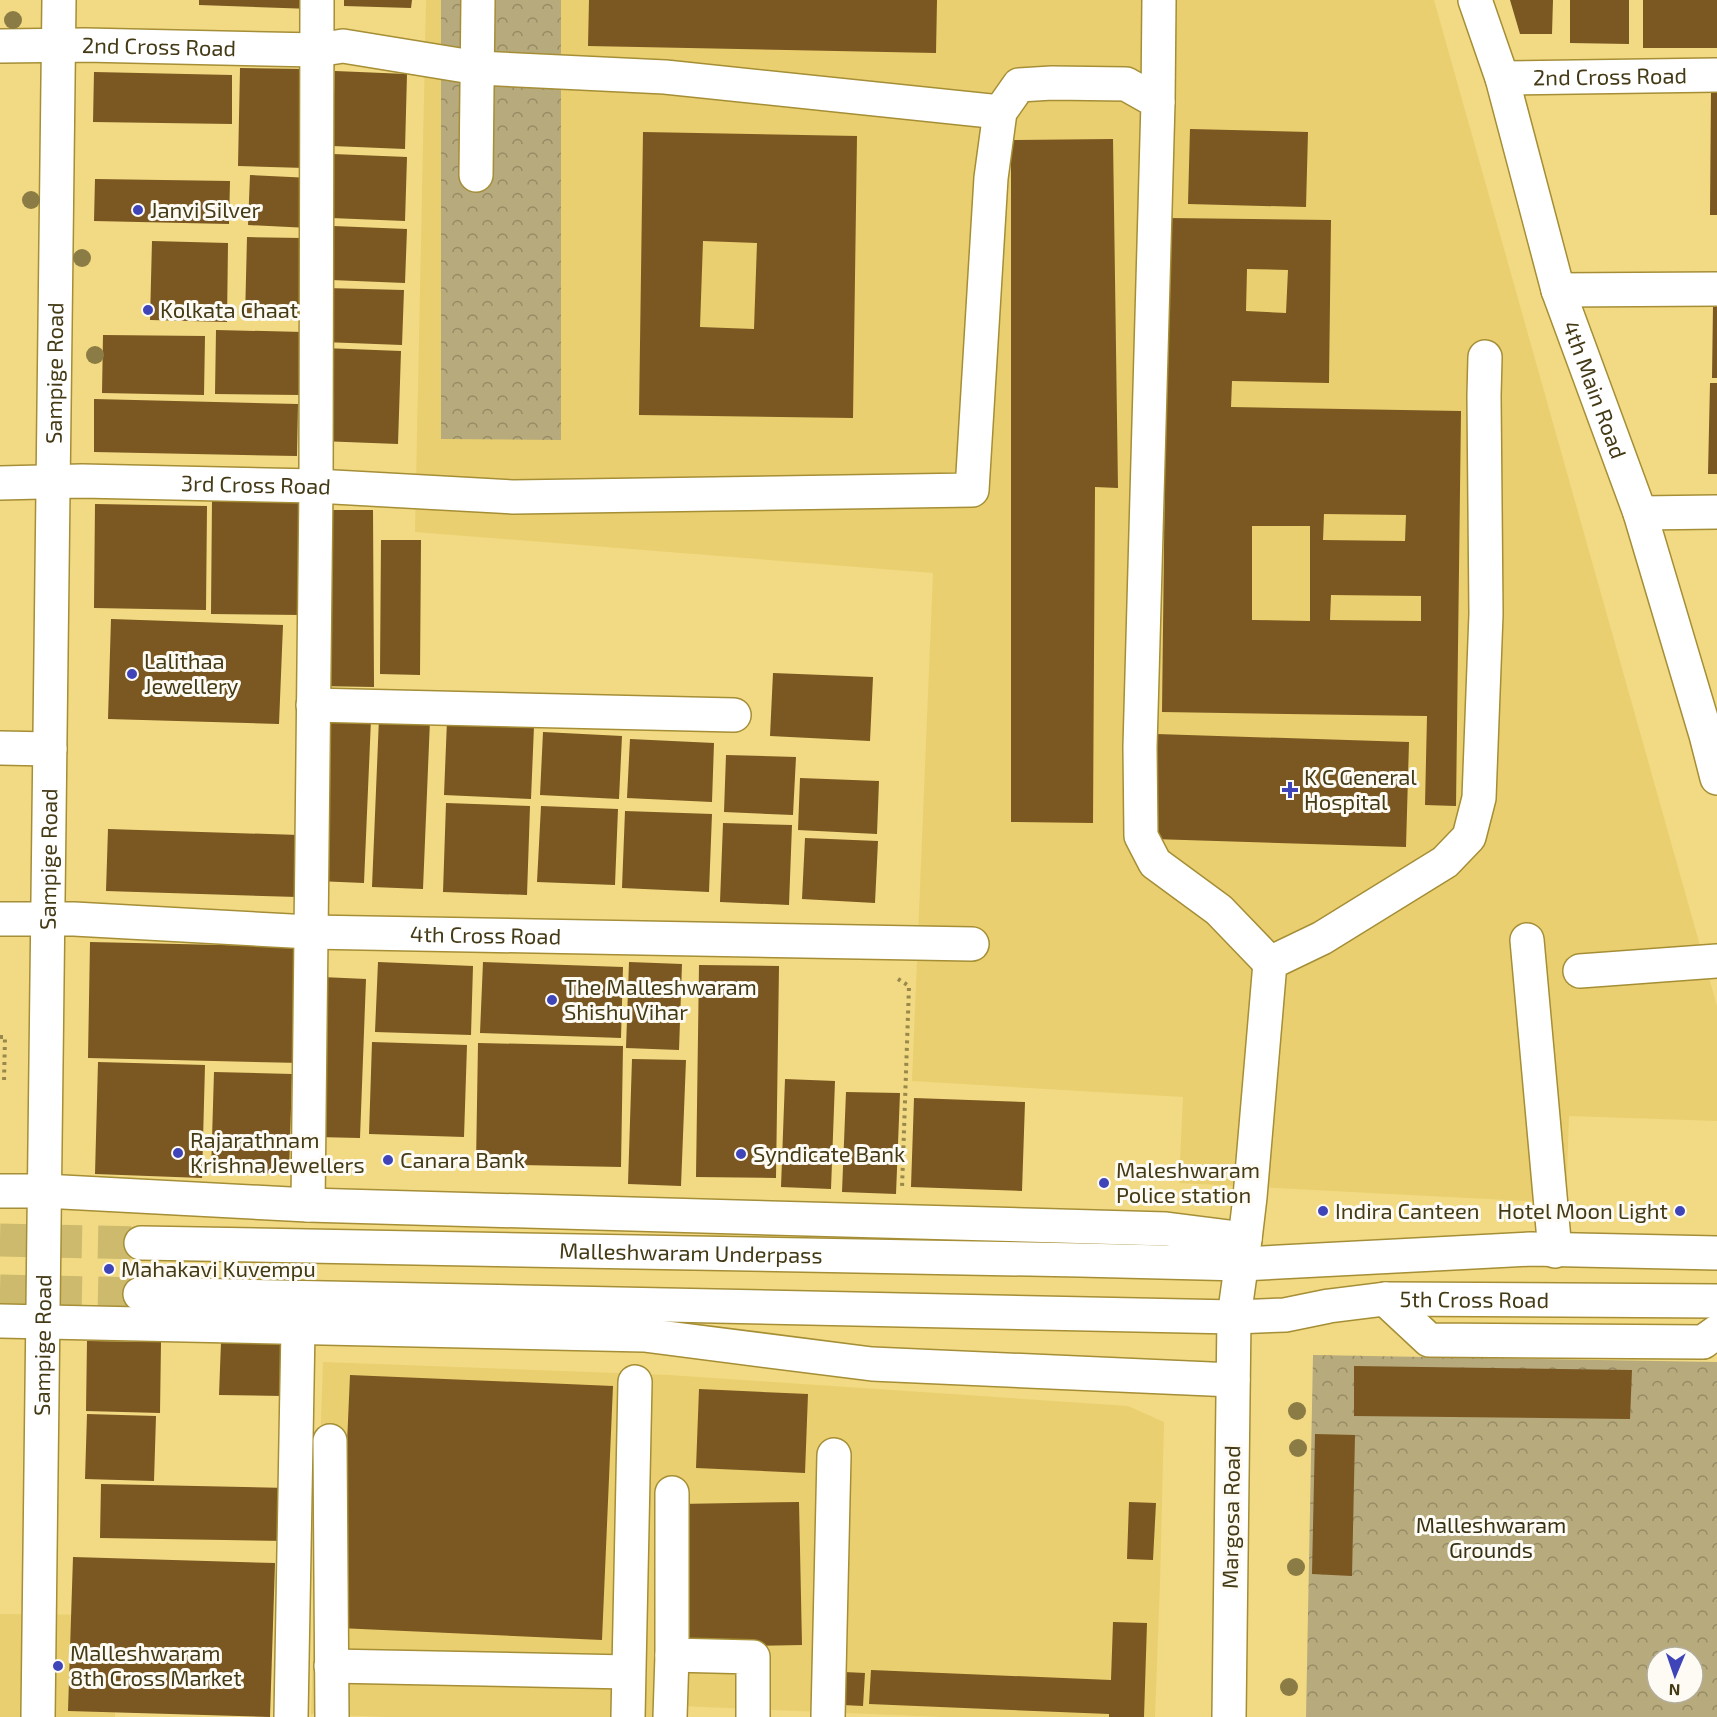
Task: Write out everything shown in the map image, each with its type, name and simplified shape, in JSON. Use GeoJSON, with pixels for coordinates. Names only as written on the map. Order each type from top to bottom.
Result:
{"type":"FeatureCollection","features":[{"type":"Feature","properties":{"kind":"main road","name":"Sampige Road"},"geometry":{"type":"LineString","coordinates":[[38,1717],[58,0]]}},
{"type":"Feature","properties":{"kind":"main road"},"geometry":{"type":"LineString","coordinates":[[308,1205],[316,486],[317,0]]}},
{"type":"Feature","properties":{"kind":"main road"},"geometry":{"type":"LineString","coordinates":[[476,175],[478,0]]}},
{"type":"Feature","properties":{"kind":"main road"},"geometry":{"type":"LineString","coordinates":[[1159,0],[1143,589],[1141,836],[1155,863],[1219,910],[1270,963],[1322,938],[1445,862],[1469,837],[1479,798],[1486,614],[1485,357]]}},
{"type":"Feature","properties":{"kind":"main road","name":"4th Main Road"},"geometry":{"type":"LineString","coordinates":[[1475,0],[1502,78],[1558,290],[1640,513],[1712,735],[1717,778]]}},
{"type":"Feature","properties":{"kind":"main road","name":"2nd Cross Road"},"geometry":{"type":"LineString","coordinates":[[0,46],[58,44],[317,50],[343,46],[478,68],[665,77],[1000,112]]}},
{"type":"Feature","properties":{"kind":"main road","name":"2nd Cross Road"},"geometry":{"type":"LineString","coordinates":[[1502,78],[1717,75]]}},
{"type":"Feature","properties":{"kind":"main road"},"geometry":{"type":"LineString","coordinates":[[1000,112],[1018,85],[1126,84],[1158,102]]}},
{"type":"Feature","properties":{"kind":"main road","name":"3rd Cross Road"},"geometry":{"type":"LineString","coordinates":[[0,483],[82,481],[316,486],[513,496],[972,490],[991,178],[1000,112]]}},
{"type":"Feature","properties":{"kind":"main road"},"geometry":{"type":"LineString","coordinates":[[1558,290],[1717,289]]}},
{"type":"Feature","properties":{"kind":"main road"},"geometry":{"type":"LineString","coordinates":[[1640,513],[1717,513]]}},
{"type":"Feature","properties":{"kind":"main road"},"geometry":{"type":"LineString","coordinates":[[313,705],[734,715]]}},
{"type":"Feature","properties":{"kind":"main road"},"geometry":{"type":"LineString","coordinates":[[0,748],[50,749]]}},
{"type":"Feature","properties":{"kind":"main road","name":"4th Cross Road"},"geometry":{"type":"LineString","coordinates":[[0,919],[74,919],[310,932],[972,944]]}},
{"type":"Feature","properties":{"kind":"main road"},"geometry":{"type":"LineString","coordinates":[[1527,940],[1555,1251]]}},
{"type":"Feature","properties":{"kind":"main road"},"geometry":{"type":"LineString","coordinates":[[1580,971],[1717,961]]}},
{"type":"Feature","properties":{"kind":"main road","name":"Margosa Road"},"geometry":{"type":"LineString","coordinates":[[1229,1717],[1234,1317],[1250,1197],[1270,963]]}},
{"type":"Feature","properties":{"kind":"main road"},"geometry":{"type":"LineString","coordinates":[[0,1191],[44,1191],[308,1205],[1166,1229],[1244,1252]]}},
{"type":"Feature","properties":{"kind":"main road","name":"Malleshwaram Underpass"},"geometry":{"type":"LineString","coordinates":[[141,1243],[1068,1260],[1244,1252]]}},
{"type":"Feature","properties":{"kind":"main road","name":"5th Cross Road"},"geometry":{"type":"LineString","coordinates":[[1244,1252],[1531,1250],[1717,1253]]}},
{"type":"Feature","properties":{"kind":"main road"},"geometry":{"type":"LineString","coordinates":[[140,1294],[1234,1317]]}},
{"type":"Feature","properties":{"kind":"main road"},"geometry":{"type":"LineString","coordinates":[[1385,1299],[1429,1340],[1703,1342],[1717,1332]]}},
{"type":"Feature","properties":{"kind":"main road","name":"5th Cross Road"},"geometry":{"type":"LineString","coordinates":[[1234,1317],[1285,1315],[1329,1306],[1385,1299],[1717,1301]]}},
{"type":"Feature","properties":{"kind":"main road"},"geometry":{"type":"LineString","coordinates":[[0,1321],[645,1335],[872,1364],[1233,1380]]}},
{"type":"Feature","properties":{"kind":"main road"},"geometry":{"type":"LineString","coordinates":[[291,1717],[298,1328]]}},
{"type":"Feature","properties":{"kind":"main road"},"geometry":{"type":"LineString","coordinates":[[628,1717],[635,1382]]}},
{"type":"Feature","properties":{"kind":"main road"},"geometry":{"type":"LineString","coordinates":[[330,1441],[332,1717]]}},
{"type":"Feature","properties":{"kind":"main road"},"geometry":{"type":"LineString","coordinates":[[828,1717],[834,1455]]}},
{"type":"Feature","properties":{"kind":"main road"},"geometry":{"type":"LineString","coordinates":[[670,1717],[672,1493]]}},
{"type":"Feature","properties":{"kind":"main road"},"geometry":{"type":"LineString","coordinates":[[672,1655],[753,1657],[753,1717]]}},
{"type":"Feature","properties":{"kind":"main road"},"geometry":{"type":"LineString","coordinates":[[331,1666],[628,1672]]}},
{"type":"Feature","properties":{"kind":"path"},"geometry":{"type":"LineString","coordinates":[[891,974],[909,986],[900,1221]]}},
{"type":"Feature","properties":{"kind":"path"},"geometry":{"type":"LineString","coordinates":[[0,1036],[5,1037],[4,1082]]}},
{"type":"Feature","properties":{"kind":"shaded area","name":"K C General Hospital"},"geometry":{"type":"Polygon","coordinates":[[[426,0],[1434,0],[1717,1006],[1717,1121],[1569,1116],[1566,1203],[1179,1183],[1183,1097],[912,1081],[933,573],[415,532],[426,0]]]}},
{"type":"Feature","properties":{"kind":"shaded area"},"geometry":{"type":"Polygon","coordinates":[[[323,1362],[669,1375],[1128,1406],[1164,1422],[1155,1717],[943,1717],[658,1705],[657,1717],[387,1717],[311,1714],[323,1362]]]}},
{"type":"Feature","properties":{"kind":"shaded area","name":"Malleshwaram 8th Cross Market"},"geometry":{"type":"Polygon","coordinates":[[[0,1614],[116,1615],[115,1717],[0,1717],[0,1614]]]}},
{"type":"Feature","properties":{"kind":"green space"},"geometry":{"type":"Polygon","coordinates":[[[441,0],[561,0],[561,440],[441,439],[441,0]]]}},
{"type":"Feature","properties":{"kind":"green space","name":"Malleshwaram Grounds"},"geometry":{"type":"Polygon","coordinates":[[[1313,1355],[1717,1362],[1717,1717],[1306,1717],[1313,1355]]]}},
{"type":"Feature","properties":{"kind":"building"},"geometry":{"type":"Polygon","coordinates":[[[199,0],[312,0],[312,9],[199,5],[199,0]]]}},
{"type":"Feature","properties":{"kind":"building"},"geometry":{"type":"Polygon","coordinates":[[[344,0],[412,0],[411,8],[344,6],[344,0]]]}},
{"type":"Feature","properties":{"kind":"building"},"geometry":{"type":"Polygon","coordinates":[[[589,0],[937,0],[936,53],[588,46],[589,0]]]}},
{"type":"Feature","properties":{"kind":"building"},"geometry":{"type":"Polygon","coordinates":[[[1510,0],[1553,0],[1552,34],[1520,34],[1510,0]]]}},
{"type":"Feature","properties":{"kind":"building"},"geometry":{"type":"Polygon","coordinates":[[[1570,0],[1629,0],[1629,44],[1570,43],[1570,0]]]}},
{"type":"Feature","properties":{"kind":"building"},"geometry":{"type":"Polygon","coordinates":[[[1643,0],[1717,0],[1717,48],[1643,48],[1643,0]]]}},
{"type":"Feature","properties":{"kind":"building"},"geometry":{"type":"Polygon","coordinates":[[[240,68],[307,69],[305,168],[238,166],[240,68]]]}},
{"type":"Feature","properties":{"kind":"building"},"geometry":{"type":"Polygon","coordinates":[[[335,71],[407,74],[405,149],[332,146],[335,71]]]}},
{"type":"Feature","properties":{"kind":"building"},"geometry":{"type":"Polygon","coordinates":[[[94,72],[232,75],[232,124],[93,122],[94,72]]]}},
{"type":"Feature","properties":{"kind":"building"},"geometry":{"type":"Polygon","coordinates":[[[1711,91],[1717,91],[1717,215],[1710,215],[1711,91]]]}},
{"type":"Feature","properties":{"kind":"building"},"geometry":{"type":"Polygon","coordinates":[[[1190,129],[1308,132],[1306,207],[1188,204],[1190,129]]]}},
{"type":"Feature","properties":{"kind":"building"},"geometry":{"type":"Polygon","coordinates":[[[643,132],[857,136],[853,418],[639,415],[643,132]],[[703,241],[700,327],[754,329],[757,243],[703,241]]]}},
{"type":"Feature","properties":{"kind":"building"},"geometry":{"type":"Polygon","coordinates":[[[1113,139],[1118,488],[1095,487],[1093,823],[1011,822],[1011,140],[1113,139]]]}},
{"type":"Feature","properties":{"kind":"building"},"geometry":{"type":"Polygon","coordinates":[[[333,154],[407,157],[405,221],[331,218],[333,154]]]}},
{"type":"Feature","properties":{"kind":"building"},"geometry":{"type":"Polygon","coordinates":[[[250,175],[311,178],[309,228],[248,225],[250,175]]]}},
{"type":"Feature","properties":{"kind":"building"},"geometry":{"type":"Polygon","coordinates":[[[95,179],[230,181],[229,224],[94,221],[95,179]]]}},
{"type":"Feature","properties":{"kind":"building"},"geometry":{"type":"Polygon","coordinates":[[[1168,218],[1331,220],[1329,383],[1232,381],[1231,407],[1461,411],[1456,806],[1425,805],[1427,716],[1162,712],[1168,218]],[[1247,269],[1246,311],[1286,313],[1288,270],[1247,269]],[[1324,514],[1323,540],[1405,541],[1406,515],[1324,514]],[[1252,526],[1252,620],[1310,621],[1310,526],[1252,526]],[[1331,595],[1330,620],[1421,621],[1421,596],[1331,595]]]}},
{"type":"Feature","properties":{"kind":"building"},"geometry":{"type":"Polygon","coordinates":[[[333,226],[407,229],[405,283],[331,280],[333,226]]]}},
{"type":"Feature","properties":{"kind":"building"},"geometry":{"type":"Polygon","coordinates":[[[247,237],[302,238],[300,320],[245,319],[247,237]]]}},
{"type":"Feature","properties":{"kind":"building"},"geometry":{"type":"Polygon","coordinates":[[[152,241],[228,243],[227,322],[150,320],[152,241]]]}},
{"type":"Feature","properties":{"kind":"building"},"geometry":{"type":"Polygon","coordinates":[[[325,288],[404,290],[402,345],[323,342],[325,288]]]}},
{"type":"Feature","properties":{"kind":"building"},"geometry":{"type":"Polygon","coordinates":[[[1713,306],[1717,306],[1717,378],[1712,378],[1713,306]]]}},
{"type":"Feature","properties":{"kind":"building"},"geometry":{"type":"Polygon","coordinates":[[[216,330],[303,332],[301,395],[215,394],[216,330]]]}},
{"type":"Feature","properties":{"kind":"building"},"geometry":{"type":"Polygon","coordinates":[[[103,335],[205,336],[204,395],[102,393],[103,335]]]}},
{"type":"Feature","properties":{"kind":"building"},"geometry":{"type":"Polygon","coordinates":[[[323,348],[401,351],[398,444],[320,441],[323,348]]]}},
{"type":"Feature","properties":{"kind":"building"},"geometry":{"type":"Polygon","coordinates":[[[1710,383],[1717,383],[1717,474],[1708,474],[1710,383]]]}},
{"type":"Feature","properties":{"kind":"building"},"geometry":{"type":"Polygon","coordinates":[[[94,399],[298,404],[297,456],[94,452],[94,399]]]}},
{"type":"Feature","properties":{"kind":"building"},"geometry":{"type":"Polygon","coordinates":[[[212,500],[305,502],[303,615],[211,614],[212,500]]]}},
{"type":"Feature","properties":{"kind":"building"},"geometry":{"type":"Polygon","coordinates":[[[95,504],[207,506],[206,610],[94,608],[95,504]]]}},
{"type":"Feature","properties":{"kind":"building"},"geometry":{"type":"Polygon","coordinates":[[[318,510],[373,510],[374,687],[318,686],[318,510]]]}},
{"type":"Feature","properties":{"kind":"building"},"geometry":{"type":"Polygon","coordinates":[[[381,540],[421,540],[420,675],[380,674],[381,540]]]}},
{"type":"Feature","properties":{"kind":"building"},"geometry":{"type":"Polygon","coordinates":[[[111,619],[283,625],[279,724],[108,719],[111,619]]]}},
{"type":"Feature","properties":{"kind":"building"},"geometry":{"type":"Polygon","coordinates":[[[773,673],[873,677],[870,741],[770,736],[773,673]]]}},
{"type":"Feature","properties":{"kind":"building"},"geometry":{"type":"Polygon","coordinates":[[[324,717],[371,719],[364,883],[317,881],[324,717]]]}},
{"type":"Feature","properties":{"kind":"building"},"geometry":{"type":"Polygon","coordinates":[[[379,718],[430,720],[423,889],[372,887],[379,718]]]}},
{"type":"Feature","properties":{"kind":"building"},"geometry":{"type":"Polygon","coordinates":[[[447,721],[534,726],[531,799],[444,795],[447,721]]]}},
{"type":"Feature","properties":{"kind":"building"},"geometry":{"type":"Polygon","coordinates":[[[543,732],[622,736],[619,799],[540,795],[543,732]]]}},
{"type":"Feature","properties":{"kind":"building"},"geometry":{"type":"Polygon","coordinates":[[[1156,734],[1409,742],[1406,847],[1153,839],[1156,734]]]}},
{"type":"Feature","properties":{"kind":"building"},"geometry":{"type":"Polygon","coordinates":[[[630,739],[714,743],[712,802],[627,798],[630,739]]]}},
{"type":"Feature","properties":{"kind":"building"},"geometry":{"type":"Polygon","coordinates":[[[726,755],[796,757],[793,815],[724,812],[726,755]]]}},
{"type":"Feature","properties":{"kind":"building"},"geometry":{"type":"Polygon","coordinates":[[[800,778],[879,781],[877,834],[798,830],[800,778]]]}},
{"type":"Feature","properties":{"kind":"building"},"geometry":{"type":"Polygon","coordinates":[[[446,803],[530,806],[527,895],[443,892],[446,803]]]}},
{"type":"Feature","properties":{"kind":"building"},"geometry":{"type":"Polygon","coordinates":[[[541,806],[618,809],[615,885],[537,882],[541,806]]]}},
{"type":"Feature","properties":{"kind":"building"},"geometry":{"type":"Polygon","coordinates":[[[625,811],[712,814],[709,892],[622,888],[625,811]]]}},
{"type":"Feature","properties":{"kind":"building"},"geometry":{"type":"Polygon","coordinates":[[[723,823],[792,825],[789,905],[720,902],[723,823]]]}},
{"type":"Feature","properties":{"kind":"building"},"geometry":{"type":"Polygon","coordinates":[[[108,829],[299,835],[297,897],[106,891],[108,829]]]}},
{"type":"Feature","properties":{"kind":"building"},"geometry":{"type":"Polygon","coordinates":[[[805,838],[878,841],[875,903],[802,899],[805,838]]]}},
{"type":"Feature","properties":{"kind":"building"},"geometry":{"type":"Polygon","coordinates":[[[90,942],[305,947],[302,1063],[88,1058],[90,942]]]}},
{"type":"Feature","properties":{"kind":"building"},"geometry":{"type":"Polygon","coordinates":[[[378,962],[473,966],[471,1035],[375,1032],[378,962]]]}},
{"type":"Feature","properties":{"kind":"building","name":"The Malleshwaram Shishu Vihar"},"geometry":{"type":"Polygon","coordinates":[[[483,962],[623,967],[621,1038],[480,1033],[483,962]]]}},
{"type":"Feature","properties":{"kind":"building"},"geometry":{"type":"Polygon","coordinates":[[[629,962],[682,964],[679,1050],[626,1048],[629,962]]]}},
{"type":"Feature","properties":{"kind":"building"},"geometry":{"type":"Polygon","coordinates":[[[699,965],[779,966],[776,1178],[696,1177],[699,965]]]}},
{"type":"Feature","properties":{"kind":"building"},"geometry":{"type":"Polygon","coordinates":[[[322,977],[366,979],[360,1138],[317,1137],[322,977]]]}},
{"type":"Feature","properties":{"kind":"building"},"geometry":{"type":"Polygon","coordinates":[[[372,1042],[467,1045],[464,1137],[369,1134],[372,1042]]]}},
{"type":"Feature","properties":{"kind":"building"},"geometry":{"type":"Polygon","coordinates":[[[478,1043],[623,1046],[621,1167],[476,1164],[478,1043]]]}},
{"type":"Feature","properties":{"kind":"building"},"geometry":{"type":"Polygon","coordinates":[[[632,1059],[686,1060],[681,1186],[628,1184],[632,1059]]]}},
{"type":"Feature","properties":{"kind":"building"},"geometry":{"type":"Polygon","coordinates":[[[98,1062],[205,1065],[202,1178],[95,1174],[98,1062]]]}},
{"type":"Feature","properties":{"kind":"building"},"geometry":{"type":"Polygon","coordinates":[[[214,1072],[292,1074],[289,1174],[211,1172],[214,1072]]]}},
{"type":"Feature","properties":{"kind":"building"},"geometry":{"type":"Polygon","coordinates":[[[785,1079],[835,1081],[831,1189],[781,1187],[785,1079]]]}},
{"type":"Feature","properties":{"kind":"building"},"geometry":{"type":"Polygon","coordinates":[[[846,1092],[900,1093],[896,1194],[842,1192],[846,1092]]]}},
{"type":"Feature","properties":{"kind":"building"},"geometry":{"type":"Polygon","coordinates":[[[914,1098],[1025,1102],[1022,1191],[911,1187],[914,1098]]]}},
{"type":"Feature","properties":{"kind":"building"},"geometry":{"type":"Polygon","coordinates":[[[87,1341],[161,1342],[160,1413],[86,1411],[87,1341]]]}},
{"type":"Feature","properties":{"kind":"building"},"geometry":{"type":"Polygon","coordinates":[[[221,1342],[285,1344],[283,1396],[219,1395],[221,1342]]]}},
{"type":"Feature","properties":{"kind":"building"},"geometry":{"type":"Polygon","coordinates":[[[1354,1366],[1632,1370],[1630,1419],[1354,1416],[1354,1366]]]}},
{"type":"Feature","properties":{"kind":"building"},"geometry":{"type":"Polygon","coordinates":[[[350,1375],[613,1386],[602,1640],[339,1628],[350,1375]]]}},
{"type":"Feature","properties":{"kind":"building"},"geometry":{"type":"Polygon","coordinates":[[[699,1389],[808,1394],[805,1473],[696,1468],[699,1389]]]}},
{"type":"Feature","properties":{"kind":"building"},"geometry":{"type":"Polygon","coordinates":[[[87,1414],[156,1416],[154,1481],[85,1479],[87,1414]]]}},
{"type":"Feature","properties":{"kind":"building"},"geometry":{"type":"Polygon","coordinates":[[[1315,1434],[1355,1435],[1352,1576],[1312,1574],[1315,1434]]]}},
{"type":"Feature","properties":{"kind":"building"},"geometry":{"type":"Polygon","coordinates":[[[101,1484],[288,1488],[287,1541],[100,1538],[101,1484]]]}},
{"type":"Feature","properties":{"kind":"building"},"geometry":{"type":"Polygon","coordinates":[[[799,1502],[802,1645],[681,1647],[679,1504],[799,1502]]]}},
{"type":"Feature","properties":{"kind":"building"},"geometry":{"type":"Polygon","coordinates":[[[1129,1502],[1156,1503],[1153,1560],[1127,1559],[1129,1502]]]}},
{"type":"Feature","properties":{"kind":"building"},"geometry":{"type":"Polygon","coordinates":[[[73,1557],[275,1563],[270,1717],[68,1711],[73,1557]]]}},
{"type":"Feature","properties":{"kind":"building"},"geometry":{"type":"Polygon","coordinates":[[[1113,1622],[1147,1623],[1144,1717],[869,1704],[871,1670],[1111,1680],[1113,1622]]]}},
{"type":"Feature","properties":{"kind":"building"},"geometry":{"type":"Polygon","coordinates":[[[844,1672],[865,1673],[863,1706],[843,1705],[844,1672]]]}},
{"type":"Feature","properties":{"kind":"tunnel"},"geometry":{"type":"LineString","coordinates":[[0,1240],[141,1243]]}},
{"type":"Feature","properties":{"kind":"tunnel"},"geometry":{"type":"LineString","coordinates":[[0,1291],[140,1294]]}},
{"type":"Feature","properties":{"kind":"place","name":"Janvi Silver"},"geometry":{"type":"Point","coordinates":[138,210]}},
{"type":"Feature","properties":{"kind":"place","name":"Kolkata Chaat"},"geometry":{"type":"Point","coordinates":[148,310]}},
{"type":"Feature","properties":{"kind":"place","name":"Lalithaa Jewellery"},"geometry":{"type":"Point","coordinates":[132,674]}},
{"type":"Feature","properties":{"kind":"place","name":"K C General Hospital"},"geometry":{"type":"Point","coordinates":[1290,790]}},
{"type":"Feature","properties":{"kind":"place","name":"The Malleshwaram Shishu Vihar"},"geometry":{"type":"Point","coordinates":[552,1000]}},
{"type":"Feature","properties":{"kind":"place","name":"Rajarathnam Krishna Jewellers"},"geometry":{"type":"Point","coordinates":[178,1153]}},
{"type":"Feature","properties":{"kind":"place","name":"Syndicate Bank"},"geometry":{"type":"Point","coordinates":[741,1154]}},
{"type":"Feature","properties":{"kind":"place","name":"Canara Bank"},"geometry":{"type":"Point","coordinates":[388,1160]}},
{"type":"Feature","properties":{"kind":"place","name":"Maleshwaram Police station"},"geometry":{"type":"Point","coordinates":[1104,1183]}},
{"type":"Feature","properties":{"kind":"place","name":"Indira Canteen"},"geometry":{"type":"Point","coordinates":[1323,1211]}},
{"type":"Feature","properties":{"kind":"place","name":"Hotel Moon Light"},"geometry":{"type":"Point","coordinates":[1680,1211]}},
{"type":"Feature","properties":{"kind":"place","name":"Mahakavi Kuvempu"},"geometry":{"type":"Point","coordinates":[109,1269]}},
{"type":"Feature","properties":{"kind":"place","name":"Malleshwaram 8th Cross Market"},"geometry":{"type":"Point","coordinates":[58,1666]}}]}
